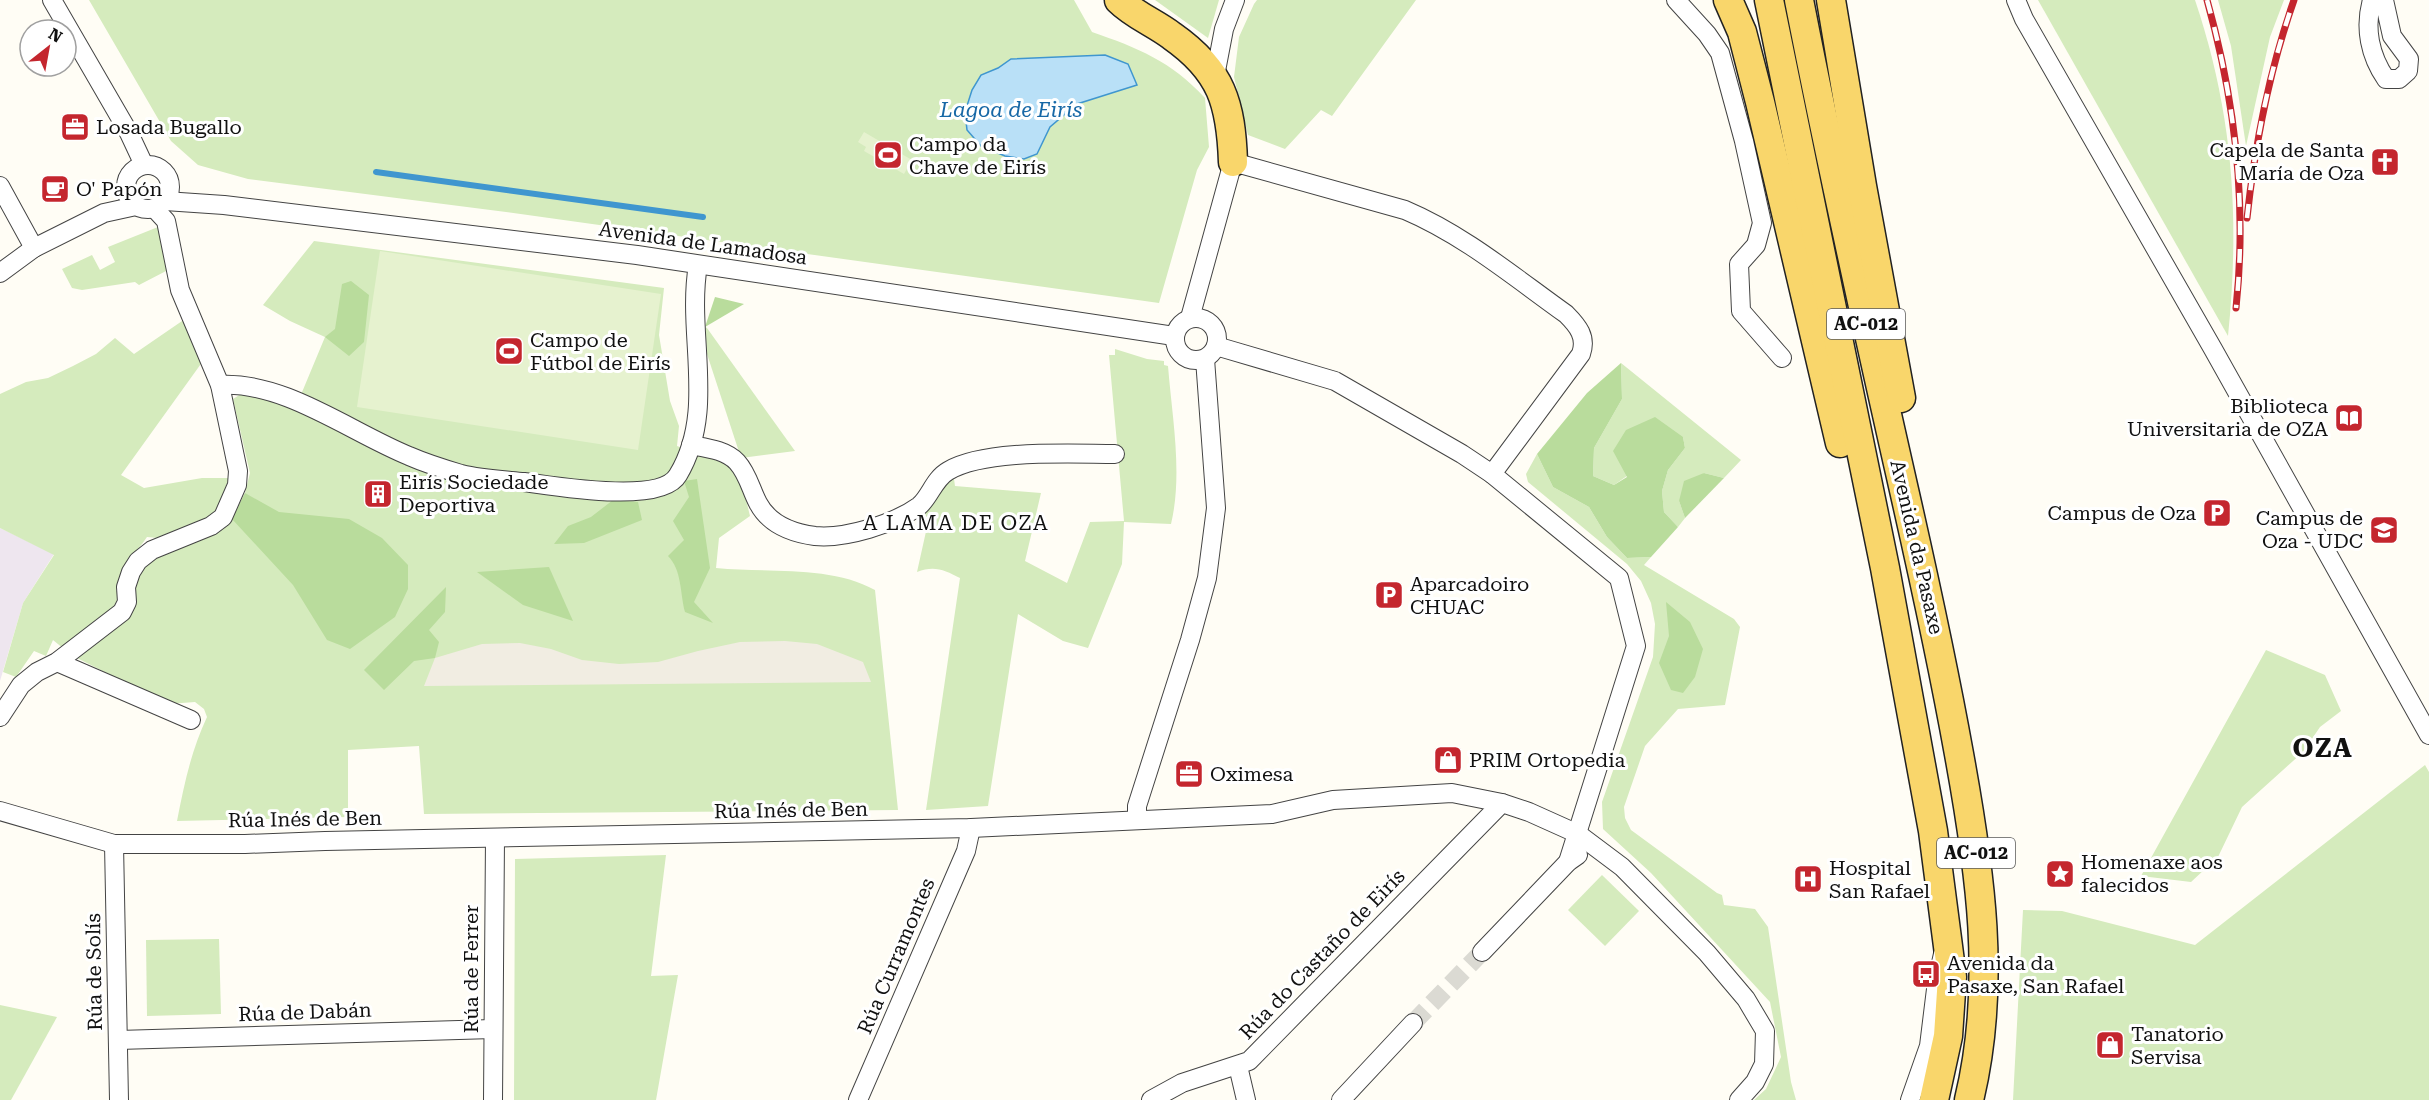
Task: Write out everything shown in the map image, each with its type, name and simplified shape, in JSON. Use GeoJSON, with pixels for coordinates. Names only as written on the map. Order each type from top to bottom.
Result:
{"type":"FeatureCollection","features":[{"type":"Feature","properties":{"kind":"main road"},"geometry":{"type":"LineString","coordinates":[[1119,0],[1127,8],[1172,35],[1194,53],[1215,76],[1228,115],[1233,162]]}},
{"type":"Feature","properties":{"kind":"main road"},"geometry":{"type":"LineString","coordinates":[[1728,0],[1742,32],[1760,102],[1857,516],[1885,568]]}},
{"type":"Feature","properties":{"kind":"main road","name":"Avenida da Pasaxe"},"geometry":{"type":"LineString","coordinates":[[1769,0],[1885,568],[1933,831],[1948,932],[1952,977],[1948,1036],[1934,1100]]}},
{"type":"Feature","properties":{"kind":"main road","name":"Avenida da Pasaxe"},"geometry":{"type":"LineString","coordinates":[[1799,0],[1835,186],[1939,646],[1976,846],[1983,914],[1979,1061],[1969,1100]]}},
{"type":"Feature","properties":{"kind":"main road"},"geometry":{"type":"LineString","coordinates":[[1832,0],[1836,38],[1897,368],[1939,646]]}},
{"type":"Feature","properties":{"kind":"main road"},"geometry":{"type":"LineString","coordinates":[[1836,38],[1844,0]]}},
{"type":"Feature","properties":{"kind":"street"},"geometry":{"type":"LineString","coordinates":[[52,0],[129,133],[138,168]]}},
{"type":"Feature","properties":{"kind":"street"},"geometry":{"type":"LineString","coordinates":[[1215,76],[1224,29],[1235,0]]}},
{"type":"Feature","properties":{"kind":"street"},"geometry":{"type":"LineString","coordinates":[[1676,0],[1707,34],[1720,53],[1732,93],[1762,223],[1756,245],[1739,264],[1741,311],[1782,358]]}},
{"type":"Feature","properties":{"kind":"street"},"geometry":{"type":"LineString","coordinates":[[2004,0],[2024,19]]}},
{"type":"Feature","properties":{"kind":"street"},"geometry":{"type":"LineString","coordinates":[[2016,0],[2024,19],[2213,349],[2429,735]]}},
{"type":"Feature","properties":{"kind":"street"},"geometry":{"type":"LineString","coordinates":[[2372,0],[2370,47],[2386,79],[2399,79],[2408,71],[2409,59],[2392,36],[2384,0]]}},
{"type":"Feature","properties":{"kind":"street"},"geometry":{"type":"LineString","coordinates":[[1190,318],[1233,162],[1405,210],[1424,218],[1473,248],[1566,314],[1577,325],[1583,337],[1584,345],[1581,354],[1492,474]]}},
{"type":"Feature","properties":{"kind":"street"},"geometry":{"type":"LineString","coordinates":[[0,273],[34,248],[104,213],[125,189],[128,176],[138,168],[158,167],[163,171],[169,183],[170,189],[152,205]]}},
{"type":"Feature","properties":{"kind":"street","name":"Avenida de Lamadosa"},"geometry":{"type":"LineString","coordinates":[[169,183],[224,205]]}},
{"type":"Feature","properties":{"kind":"street"},"geometry":{"type":"LineString","coordinates":[[0,186],[34,248]]}},
{"type":"Feature","properties":{"kind":"street"},"geometry":{"type":"LineString","coordinates":[[0,717],[21,685],[38,672],[57,662],[122,612],[127,602],[126,587],[130,572],[138,561],[152,550],[211,526],[223,517],[237,485],[238,471],[220,385],[180,290],[166,221],[152,205],[127,196],[125,189]]}},
{"type":"Feature","properties":{"kind":"street","name":"Avenida de Lamadosa"},"geometry":{"type":"LineString","coordinates":[[104,213],[152,205],[224,205],[698,265],[1174,336]]}},
{"type":"Feature","properties":{"kind":"street"},"geometry":{"type":"LineString","coordinates":[[220,385],[241,384],[275,392],[410,457],[462,474],[605,492],[655,489],[677,478],[691,445],[698,417],[700,378],[694,288],[698,265]]}},
{"type":"Feature","properties":{"kind":"street"},"geometry":{"type":"LineString","coordinates":[[1137,820],[1137,806],[1190,640],[1207,578],[1216,508],[1211,352],[1217,338],[1212,325],[1200,318],[1190,318],[1180,324],[1174,336],[1174,343],[1181,355],[1194,361],[1211,352],[1335,381],[1492,474],[1619,579],[1636,646],[1568,862]]}},
{"type":"Feature","properties":{"kind":"street"},"geometry":{"type":"LineString","coordinates":[[691,445],[719,450],[737,461],[758,504],[775,523],[786,529],[813,536],[835,536],[886,523],[920,505],[936,482],[948,471],[965,465],[1025,454],[1115,454]]}},
{"type":"Feature","properties":{"kind":"street"},"geometry":{"type":"LineString","coordinates":[[57,662],[191,720]]}},
{"type":"Feature","properties":{"kind":"street","name":"Rúa Inés de Ben"},"geometry":{"type":"LineString","coordinates":[[0,811],[114,844],[245,844],[325,840],[971,828],[1272,814],[1333,800],[1452,793],[1502,803],[1578,834],[1622,867],[1707,953],[1746,999],[1765,1031],[1764,1064],[1755,1082],[1739,1100]]}},
{"type":"Feature","properties":{"kind":"street","name":"Rúa do Castaño de Eirís"},"geometry":{"type":"LineString","coordinates":[[1151,1100],[1182,1083],[1249,1061],[1502,803]]}},
{"type":"Feature","properties":{"kind":"street","name":"Rúa Curramontes"},"geometry":{"type":"LineString","coordinates":[[858,1100],[966,851],[971,828]]}},
{"type":"Feature","properties":{"kind":"street","name":"Rúa de Ferrer"},"geometry":{"type":"LineString","coordinates":[[493,1100],[495,838]]}},
{"type":"Feature","properties":{"kind":"street","name":"Rúa de Solís"},"geometry":{"type":"LineString","coordinates":[[114,844],[119,1100]]}},
{"type":"Feature","properties":{"kind":"street"},"geometry":{"type":"LineString","coordinates":[[1482,952],[1568,862],[1596,846]]}},
{"type":"Feature","properties":{"kind":"street"},"geometry":{"type":"LineString","coordinates":[[1910,1100],[1929,1046],[1937,981],[1948,932]]}},
{"type":"Feature","properties":{"kind":"street"},"geometry":{"type":"LineString","coordinates":[[1341,1100],[1413,1023]]}},
{"type":"Feature","properties":{"kind":"street","name":"Rúa de Dabán"},"geometry":{"type":"LineString","coordinates":[[118,1040],[494,1029]]}},
{"type":"Feature","properties":{"kind":"street"},"geometry":{"type":"LineString","coordinates":[[1238,1066],[1246,1100]]}},
{"type":"Feature","properties":{"kind":"shaded area"},"geometry":{"type":"Polygon","coordinates":[[[0,528],[54,554],[23,603],[0,681],[0,528]]]}},
{"type":"Feature","properties":{"kind":"shaded area"},"geometry":{"type":"Polygon","coordinates":[[[785,641],[817,644],[863,662],[871,682],[424,686],[435,658],[482,644],[520,643],[551,649],[582,660],[619,664],[658,662],[740,642],[785,641]]]}},
{"type":"Feature","properties":{"kind":"green space"},"geometry":{"type":"Polygon","coordinates":[[[89,0],[1074,0],[1092,32],[1153,57],[1179,74],[1205,98],[1209,147],[1197,170],[1159,303],[506,212],[248,179],[198,165],[171,141],[89,0]]]}},
{"type":"Feature","properties":{"kind":"green space"},"geometry":{"type":"Polygon","coordinates":[[[1155,0],[1219,0],[1208,38],[1155,0]]]}},
{"type":"Feature","properties":{"kind":"green space"},"geometry":{"type":"Polygon","coordinates":[[[1257,0],[1416,0],[1332,116],[1321,110],[1285,149],[1248,135],[1234,77],[1239,37],[1257,0]]]}},
{"type":"Feature","properties":{"kind":"green space"},"geometry":{"type":"Polygon","coordinates":[[[2038,0],[2195,0],[2218,84],[2230,166],[2233,250],[2228,336],[2038,0]]]}},
{"type":"Feature","properties":{"kind":"green space"},"geometry":{"type":"Polygon","coordinates":[[[2218,0],[2284,0],[2270,37],[2246,146],[2231,46],[2218,0]]]}},
{"type":"Feature","properties":{"kind":"green space","name":"Campo da Chave de Eirís"},"geometry":{"type":"Polygon","coordinates":[[[864,132],[912,160],[904,174],[864,151],[866,147],[858,142],[864,132]]]}},
{"type":"Feature","properties":{"kind":"green space"},"geometry":{"type":"Polygon","coordinates":[[[158,227],[168,270],[139,285],[135,282],[82,290],[72,288],[62,269],[92,255],[100,270],[115,262],[108,247],[158,227]]]}},
{"type":"Feature","properties":{"kind":"green space"},"geometry":{"type":"Polygon","coordinates":[[[314,241],[664,288],[659,335],[670,401],[679,426],[677,446],[725,462],[741,479],[750,516],[719,538],[716,568],[819,573],[858,582],[875,590],[898,810],[424,814],[419,746],[348,750],[348,817],[177,821],[192,755],[207,717],[204,709],[195,702],[168,704],[75,657],[97,639],[118,627],[131,614],[138,575],[148,561],[232,519],[245,493],[250,473],[233,399],[244,392],[295,409],[325,337],[290,321],[263,305],[314,241]]]}},
{"type":"Feature","properties":{"kind":"green space","name":"Campo de Fútbol de Eirís"},"geometry":{"type":"Polygon","coordinates":[[[380,251],[661,294],[638,450],[357,407],[380,251]]]}},
{"type":"Feature","properties":{"kind":"green space"},"geometry":{"type":"Polygon","coordinates":[[[351,281],[369,295],[364,342],[349,356],[325,337],[335,329],[342,284],[351,281]]]}},
{"type":"Feature","properties":{"kind":"green space"},"geometry":{"type":"Polygon","coordinates":[[[715,297],[744,304],[705,327],[715,297]]]}},
{"type":"Feature","properties":{"kind":"green space"},"geometry":{"type":"Polygon","coordinates":[[[185,319],[203,361],[121,475],[144,488],[202,478],[229,478],[216,513],[211,519],[158,538],[147,537],[125,564],[116,590],[119,595],[113,609],[64,649],[53,640],[46,656],[34,651],[16,677],[3,672],[23,603],[54,555],[0,528],[0,394],[26,382],[48,378],[73,366],[96,354],[115,338],[134,354],[185,319]]]}},
{"type":"Feature","properties":{"kind":"green space"},"geometry":{"type":"Polygon","coordinates":[[[705,327],[795,451],[741,458],[707,354],[705,327]]]}},
{"type":"Feature","properties":{"kind":"green space"},"geometry":{"type":"Polygon","coordinates":[[[1115,349],[1147,359],[1164,361],[1164,365],[1168,366],[1176,465],[1171,524],[1124,522],[1122,564],[1088,648],[1063,641],[1018,614],[988,806],[926,810],[960,578],[939,569],[917,572],[929,518],[921,514],[953,472],[955,486],[1041,493],[1025,561],[1067,583],[1090,522],[1124,521],[1109,355],[1115,355],[1115,349]]]}},
{"type":"Feature","properties":{"kind":"green space"},"geometry":{"type":"Polygon","coordinates":[[[1621,363],[1741,460],[1724,478],[1704,473],[1679,501],[1685,518],[1678,527],[1664,512],[1662,491],[1668,470],[1685,448],[1683,437],[1614,485],[1593,476],[1594,448],[1622,399],[1621,363]]]}},
{"type":"Feature","properties":{"kind":"green space"},"geometry":{"type":"Polygon","coordinates":[[[1621,363],[1622,399],[1594,448],[1593,476],[1614,485],[1627,477],[1613,451],[1626,430],[1655,417],[1683,437],[1685,448],[1668,470],[1662,491],[1664,512],[1678,527],[1651,557],[1627,558],[1607,537],[1589,507],[1553,487],[1537,454],[1587,393],[1621,363]]]}},
{"type":"Feature","properties":{"kind":"green space"},"geometry":{"type":"Polygon","coordinates":[[[1537,454],[1553,487],[1589,507],[1607,537],[1627,558],[1651,557],[1644,565],[1734,619],[1740,627],[1725,705],[1678,709],[1645,746],[1624,807],[1625,818],[1631,830],[1722,895],[1724,905],[1755,909],[1768,927],[1791,1082],[1796,1100],[1754,1100],[1766,1089],[1781,1057],[1770,1002],[1651,873],[1603,829],[1602,802],[1653,657],[1655,624],[1651,603],[1641,581],[1627,564],[1528,482],[1526,474],[1537,454]]]}},
{"type":"Feature","properties":{"kind":"green space"},"geometry":{"type":"Polygon","coordinates":[[[1704,473],[1724,478],[1685,518],[1679,501],[1684,481],[1704,473]]]}},
{"type":"Feature","properties":{"kind":"green space"},"geometry":{"type":"Polygon","coordinates":[[[697,479],[710,568],[694,602],[713,623],[685,612],[676,568],[668,556],[684,540],[673,521],[689,497],[684,481],[697,479]]]}},
{"type":"Feature","properties":{"kind":"green space"},"geometry":{"type":"Polygon","coordinates":[[[245,493],[279,512],[349,519],[382,538],[408,565],[408,589],[395,617],[350,649],[327,640],[293,585],[232,519],[245,493]]]}},
{"type":"Feature","properties":{"kind":"green space"},"geometry":{"type":"Polygon","coordinates":[[[613,500],[638,502],[642,520],[584,543],[554,544],[568,526],[591,517],[613,500]]]}},
{"type":"Feature","properties":{"kind":"green space"},"geometry":{"type":"Polygon","coordinates":[[[549,567],[573,621],[523,605],[477,572],[549,567]]]}},
{"type":"Feature","properties":{"kind":"green space"},"geometry":{"type":"Polygon","coordinates":[[[446,587],[445,612],[429,630],[439,642],[435,658],[414,661],[384,690],[364,670],[446,587]]]}},
{"type":"Feature","properties":{"kind":"green space"},"geometry":{"type":"Polygon","coordinates":[[[1666,602],[1690,622],[1703,649],[1695,677],[1683,693],[1671,690],[1659,663],[1669,636],[1666,602]]]}},
{"type":"Feature","properties":{"kind":"green space"},"geometry":{"type":"Polygon","coordinates":[[[2266,650],[2325,675],[2341,711],[2320,727],[2303,752],[2242,807],[2218,857],[2191,882],[2141,876],[2266,650]]]}},
{"type":"Feature","properties":{"kind":"green space"},"geometry":{"type":"Polygon","coordinates":[[[2425,765],[2429,772],[2429,1100],[2013,1100],[2023,910],[2062,911],[2195,945],[2425,765]]]}},
{"type":"Feature","properties":{"kind":"green space"},"geometry":{"type":"Polygon","coordinates":[[[666,855],[651,976],[678,975],[656,1100],[514,1100],[515,859],[666,855]]]}},
{"type":"Feature","properties":{"kind":"green space"},"geometry":{"type":"Polygon","coordinates":[[[1602,875],[1639,911],[1605,946],[1568,910],[1602,875]]]}},
{"type":"Feature","properties":{"kind":"green space"},"geometry":{"type":"Polygon","coordinates":[[[219,939],[221,1014],[147,1016],[146,940],[219,939]]]}},
{"type":"Feature","properties":{"kind":"green space"},"geometry":{"type":"Polygon","coordinates":[[[0,1005],[57,1017],[11,1100],[0,1100],[0,1005]]]}},
{"type":"Feature","properties":{"kind":"water","name":"Lagoa de Eirís"},"geometry":{"type":"Polygon","coordinates":[[[1105,55],[1128,64],[1137,85],[1077,104],[1050,127],[1037,154],[1024,159],[1005,156],[981,146],[967,130],[965,112],[972,90],[981,75],[998,68],[1011,59],[1105,55]]]}},
{"type":"Feature","properties":{"kind":"waterway"},"geometry":{"type":"LineString","coordinates":[[376,172],[703,217]]}},
{"type":"Feature","properties":{"kind":"tunnel"},"geometry":{"type":"LineString","coordinates":[[1413,1023],[1482,952]]}},
{"type":"Feature","properties":{"kind":"railway"},"geometry":{"type":"LineString","coordinates":[[2207,0],[2225,76],[2236,153],[2240,230],[2236,308]]}},
{"type":"Feature","properties":{"kind":"railway"},"geometry":{"type":"LineString","coordinates":[[2247,218],[2264,108],[2277,54],[2294,0]]}},
{"type":"Feature","properties":{"kind":"place","name":"Losada Bugallo"},"geometry":{"type":"Point","coordinates":[75,127]}},
{"type":"Feature","properties":{"kind":"place","name":"Campo da Chave de Eirís"},"geometry":{"type":"Point","coordinates":[888,155]}},
{"type":"Feature","properties":{"kind":"place","name":"Capela de Santa María de Oza"},"geometry":{"type":"Point","coordinates":[2385,162]}},
{"type":"Feature","properties":{"kind":"place","name":"O' Papón"},"geometry":{"type":"Point","coordinates":[55,189]}},
{"type":"Feature","properties":{"kind":"place","name":"Campo de Fútbol de Eirís"},"geometry":{"type":"Point","coordinates":[509,351]}},
{"type":"Feature","properties":{"kind":"place","name":"Biblioteca Universitaria de OZA"},"geometry":{"type":"Point","coordinates":[2349,418]}},
{"type":"Feature","properties":{"kind":"place","name":"Eirís Sociedade Deportiva"},"geometry":{"type":"Point","coordinates":[378,494]}},
{"type":"Feature","properties":{"kind":"place","name":"Campus de Oza"},"geometry":{"type":"Point","coordinates":[2217,513]}},
{"type":"Feature","properties":{"kind":"place","name":"Campus de Oza - UDC"},"geometry":{"type":"Point","coordinates":[2384,530]}},
{"type":"Feature","properties":{"kind":"place","name":"Aparcadoiro CHUAC"},"geometry":{"type":"Point","coordinates":[1389,595]}},
{"type":"Feature","properties":{"kind":"place","name":"PRIM Ortopedia"},"geometry":{"type":"Point","coordinates":[1448,760]}},
{"type":"Feature","properties":{"kind":"place","name":"Oximesa"},"geometry":{"type":"Point","coordinates":[1189,774]}},
{"type":"Feature","properties":{"kind":"place","name":"Homenaxe aos falecidos"},"geometry":{"type":"Point","coordinates":[2060,874]}},
{"type":"Feature","properties":{"kind":"place","name":"Hospital San Rafael"},"geometry":{"type":"Point","coordinates":[1808,879]}},
{"type":"Feature","properties":{"kind":"place","name":"Avenida da Pasaxe, San Rafael"},"geometry":{"type":"Point","coordinates":[1926,974]}},
{"type":"Feature","properties":{"kind":"place","name":"Tanatorio Servisa"},"geometry":{"type":"Point","coordinates":[2110,1045]}},
{"type":"Feature","properties":{"kind":"district","name":"A LAMA DE OZA"},"geometry":{"type":"Point","coordinates":[956,523]}},
{"type":"Feature","properties":{"kind":"district","name":"OZA"},"geometry":{"type":"Point","coordinates":[2323,748]}}]}
